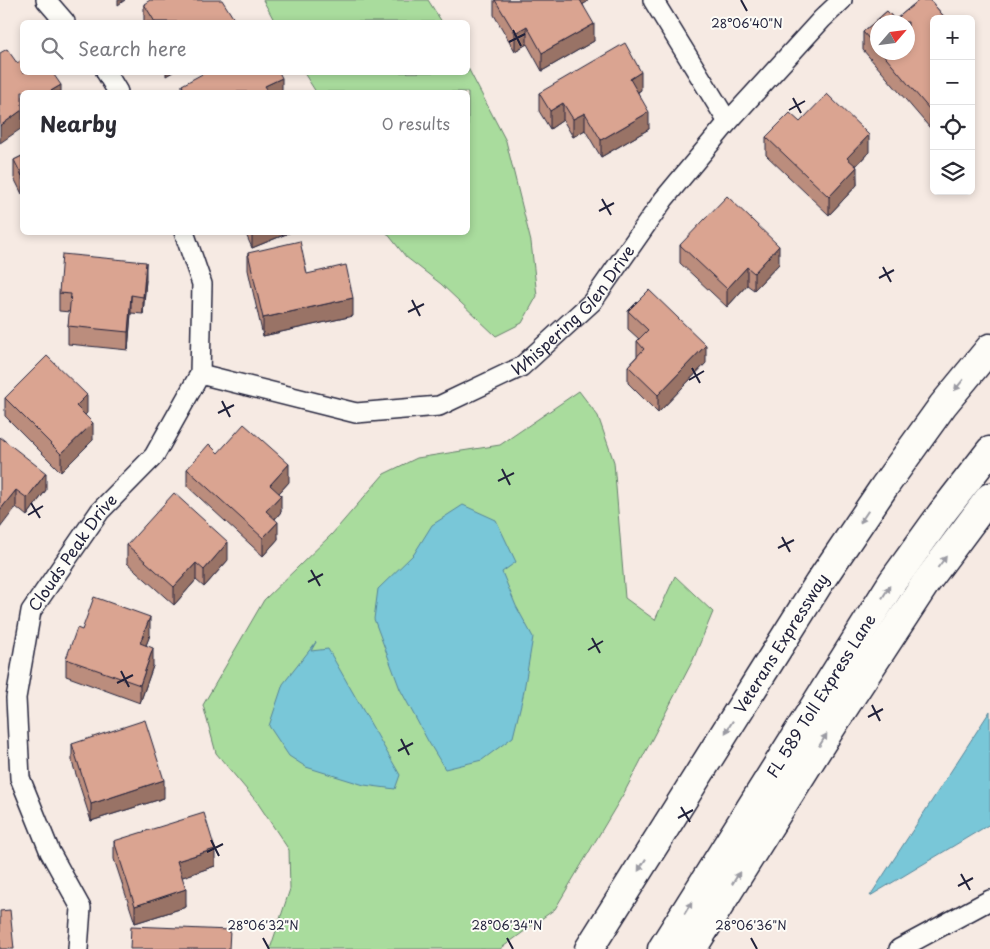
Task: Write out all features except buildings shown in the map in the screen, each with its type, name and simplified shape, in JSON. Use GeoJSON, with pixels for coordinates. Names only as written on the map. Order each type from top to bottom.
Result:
{"type":"FeatureCollection","features":[{"type":"Feature","properties":{"kind":"highway","name":"Veterans Expressway"},"geometry":{"type":"LineString","coordinates":[[589,949],[819,583],[884,487],[943,405],[990,348]]}},
{"type":"Feature","properties":{"kind":"highway","name":"FL 589 Toll Express Lane"},"geometry":{"type":"LineString","coordinates":[[662,949],[893,581],[942,513],[990,452]]}},
{"type":"Feature","properties":{"kind":"highway"},"geometry":{"type":"LineString","coordinates":[[692,949],[925,584],[990,497]]}},
{"type":"Feature","properties":{"kind":"street"},"geometry":{"type":"LineString","coordinates":[[46,0],[63,20]]}},
{"type":"Feature","properties":{"kind":"street"},"geometry":{"type":"LineString","coordinates":[[653,0],[728,122]]}},
{"type":"Feature","properties":{"kind":"street","name":"Whispering Glen Drive"},"geometry":{"type":"LineString","coordinates":[[200,374],[356,413],[439,406],[521,367],[592,302],[664,199],[728,122],[822,19],[842,0]]}},
{"type":"Feature","properties":{"kind":"street"},"geometry":{"type":"LineString","coordinates":[[108,75],[117,90]]}},
{"type":"Feature","properties":{"kind":"street","name":"Clouds Peak Drive"},"geometry":{"type":"LineString","coordinates":[[78,949],[80,908],[50,852],[20,778],[16,698],[31,611],[100,511],[154,456],[200,374],[202,284],[185,235]]}},
{"type":"Feature","properties":{"kind":"street"},"geometry":{"type":"LineString","coordinates":[[899,949],[990,900]]}},
{"type":"Feature","properties":{"kind":"green space"},"geometry":{"type":"Polygon","coordinates":[[[263,0],[428,0],[441,20],[274,20],[263,0]]]}},
{"type":"Feature","properties":{"kind":"green space"},"geometry":{"type":"Polygon","coordinates":[[[470,72],[506,141],[531,242],[537,296],[522,323],[496,336],[441,284],[406,257],[389,235],[470,235],[470,90],[315,90],[305,75],[470,75],[470,72]]]}},
{"type":"Feature","properties":{"kind":"green space"},"geometry":{"type":"Polygon","coordinates":[[[579,391],[598,416],[614,462],[625,598],[655,620],[675,576],[713,612],[693,660],[624,793],[555,909],[500,949],[270,949],[290,889],[289,850],[257,802],[216,753],[203,705],[264,600],[332,534],[384,474],[417,458],[500,445],[579,391]]]}},
{"type":"Feature","properties":{"kind":"water"},"geometry":{"type":"Polygon","coordinates":[[[463,505],[496,520],[516,562],[502,572],[516,606],[533,637],[523,696],[513,737],[482,760],[445,769],[400,689],[374,619],[378,589],[414,554],[432,525],[463,505]]]}},
{"type":"Feature","properties":{"kind":"water"},"geometry":{"type":"Polygon","coordinates":[[[316,642],[311,651],[328,649],[400,775],[395,789],[364,785],[306,767],[289,756],[269,726],[283,684],[316,642]]]}},
{"type":"Feature","properties":{"kind":"water"},"geometry":{"type":"Polygon","coordinates":[[[990,711],[990,824],[870,896],[990,711]]]}}]}
